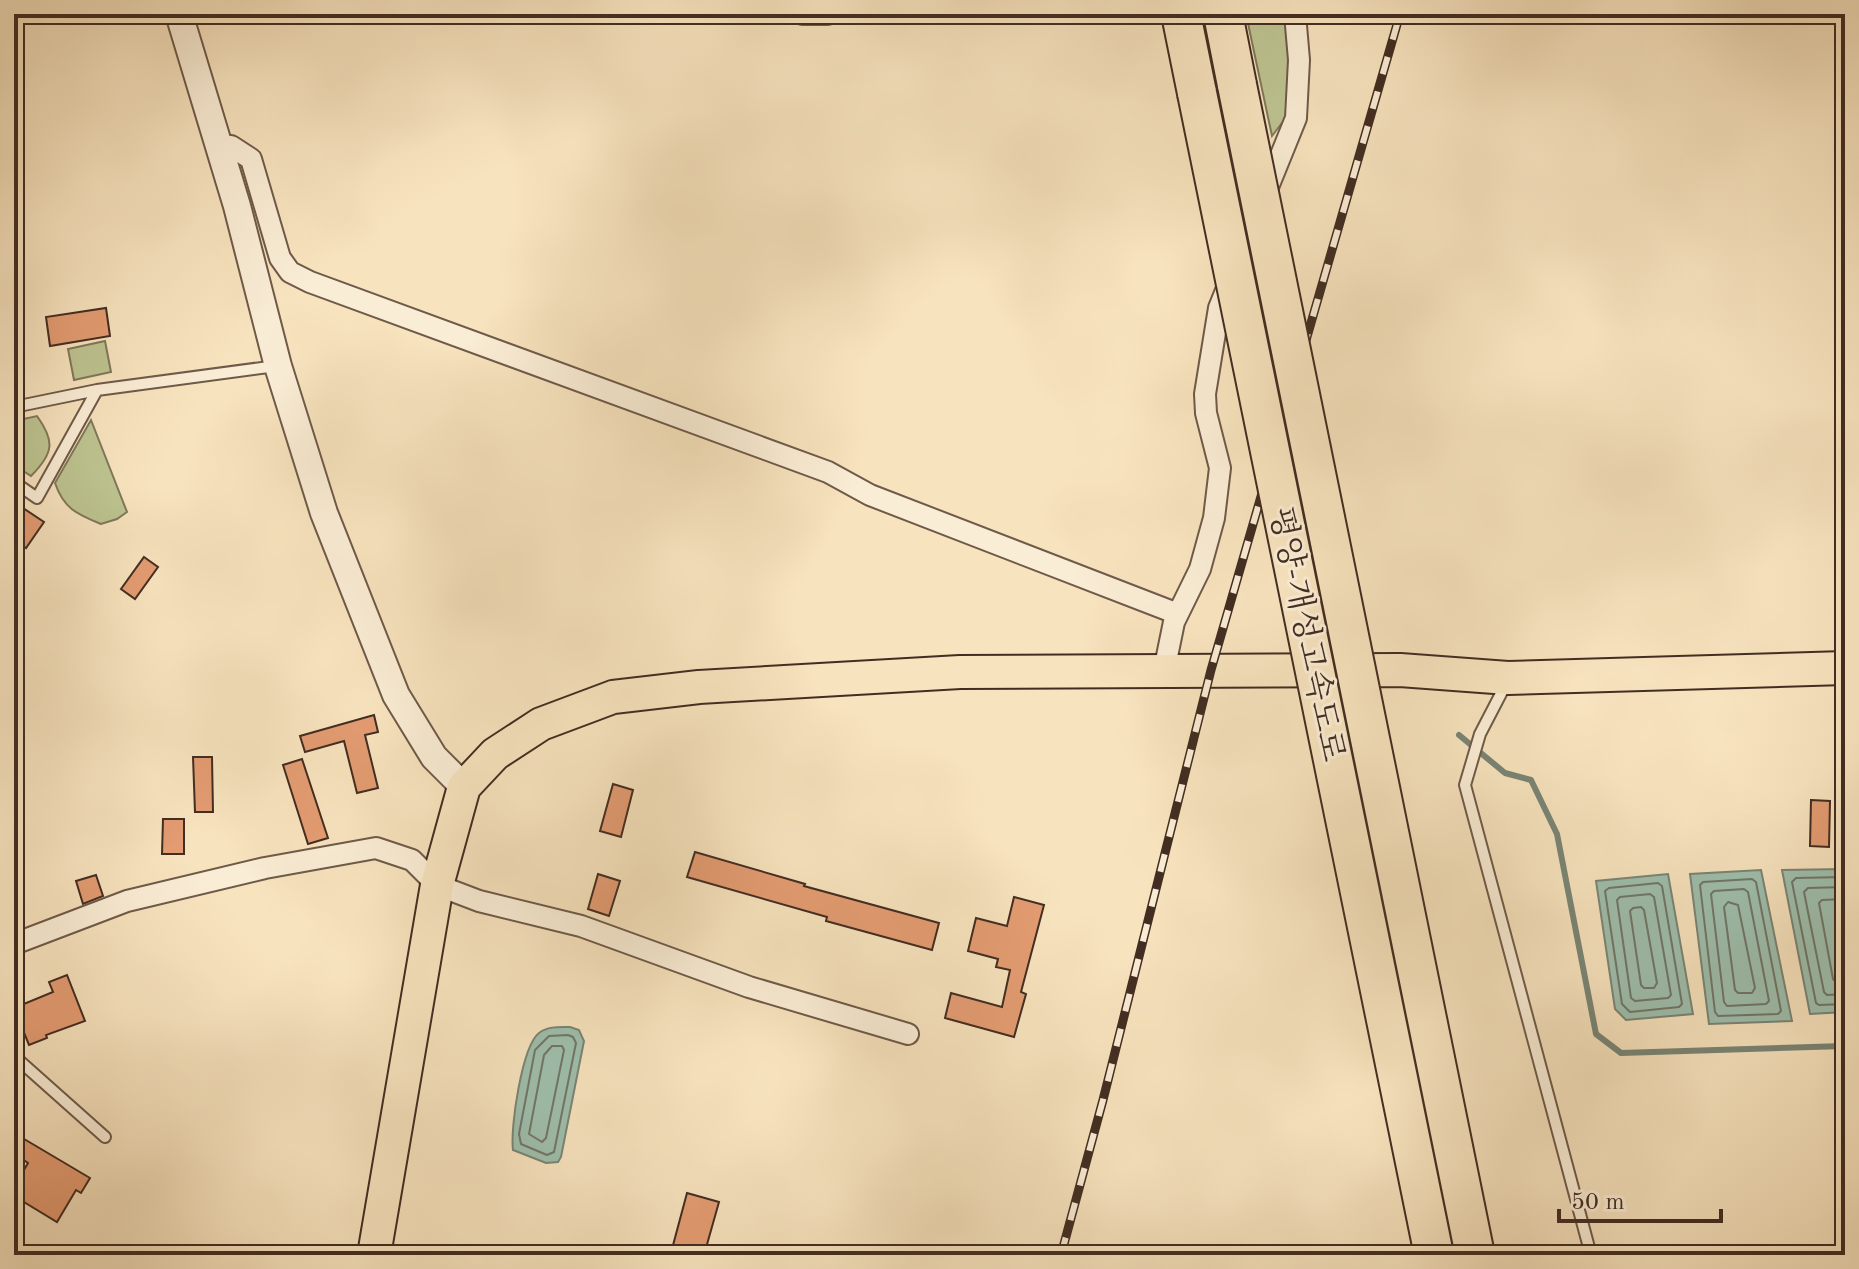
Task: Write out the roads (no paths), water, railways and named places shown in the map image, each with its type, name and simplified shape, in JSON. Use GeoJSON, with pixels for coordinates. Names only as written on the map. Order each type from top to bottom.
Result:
{"type":"FeatureCollection","features":[{"type":"Feature","properties":{"kind":"highway","name":"평양-개성고속도로"},"geometry":{"type":"LineString","coordinates":[[1181,14],[1434,1255]]}},
{"type":"Feature","properties":{"kind":"highway","name":"평양-개성고속도로"},"geometry":{"type":"LineString","coordinates":[[1223,14],[1475,1255]]}},
{"type":"Feature","properties":{"kind":"main road"},"geometry":{"type":"LineString","coordinates":[[374,1255],[437,885],[464,787],[495,754],[541,724],[613,697],[699,687],[960,672],[1400,670],[1508,678],[1845,668]]}},
{"type":"Feature","properties":{"kind":"street"},"geometry":{"type":"LineString","coordinates":[[179,14],[219,146],[278,366],[324,513],[396,695],[434,757],[464,787]]}},
{"type":"Feature","properties":{"kind":"street"},"geometry":{"type":"LineString","coordinates":[[803,14],[827,14]]}},
{"type":"Feature","properties":{"kind":"street"},"geometry":{"type":"LineString","coordinates":[[1164,671],[1178,614],[1200,569],[1214,518],[1220,468],[1206,413],[1205,394],[1219,308],[1296,118],[1299,60],[1295,14]]}},
{"type":"Feature","properties":{"kind":"street"},"geometry":{"type":"LineString","coordinates":[[219,146],[231,146],[251,159],[280,258],[290,272],[310,282],[828,472],[870,495],[1178,614]]}},
{"type":"Feature","properties":{"kind":"street"},"geometry":{"type":"LineString","coordinates":[[14,944],[127,901],[265,868],[376,848],[412,860],[437,885],[479,901],[581,926],[749,987],[908,1034]]}},
{"type":"Feature","properties":{"kind":"lane"},"geometry":{"type":"LineString","coordinates":[[14,407],[97,390],[278,366]]}},
{"type":"Feature","properties":{"kind":"lane"},"geometry":{"type":"LineString","coordinates":[[14,482],[37,498],[97,390]]}},
{"type":"Feature","properties":{"kind":"lane"},"geometry":{"type":"LineString","coordinates":[[1508,678],[1480,734],[1465,785],[1591,1255]]}},
{"type":"Feature","properties":{"kind":"lane"},"geometry":{"type":"LineString","coordinates":[[14,1056],[105,1137]]}},
{"type":"Feature","properties":{"kind":"water"},"geometry":{"type":"Polygon","coordinates":[[[1845,869],[1845,1012],[1810,1014],[1782,870],[1845,869]]]}},
{"type":"Feature","properties":{"kind":"water"},"geometry":{"type":"Polygon","coordinates":[[[1761,870],[1792,1021],[1709,1024],[1690,874],[1761,870]]]}},
{"type":"Feature","properties":{"kind":"water"},"geometry":{"type":"Polygon","coordinates":[[[1668,874],[1693,1014],[1626,1020],[1615,1009],[1596,881],[1668,874]]]}},
{"type":"Feature","properties":{"kind":"water"},"geometry":{"type":"Polygon","coordinates":[[[550,1028],[579,1030],[584,1041],[561,1157],[558,1162],[546,1163],[513,1150],[518,1088],[527,1054],[539,1033],[550,1028]]]}},
{"type":"Feature","properties":{"kind":"waterway"},"geometry":{"type":"LineString","coordinates":[[1459,735],[1505,773],[1531,780],[1557,834],[1596,1034],[1621,1053],[1845,1046]]}},
{"type":"Feature","properties":{"kind":"railway"},"geometry":{"type":"LineString","coordinates":[[1061,1255],[1211,670],[1400,14]]}}]}
